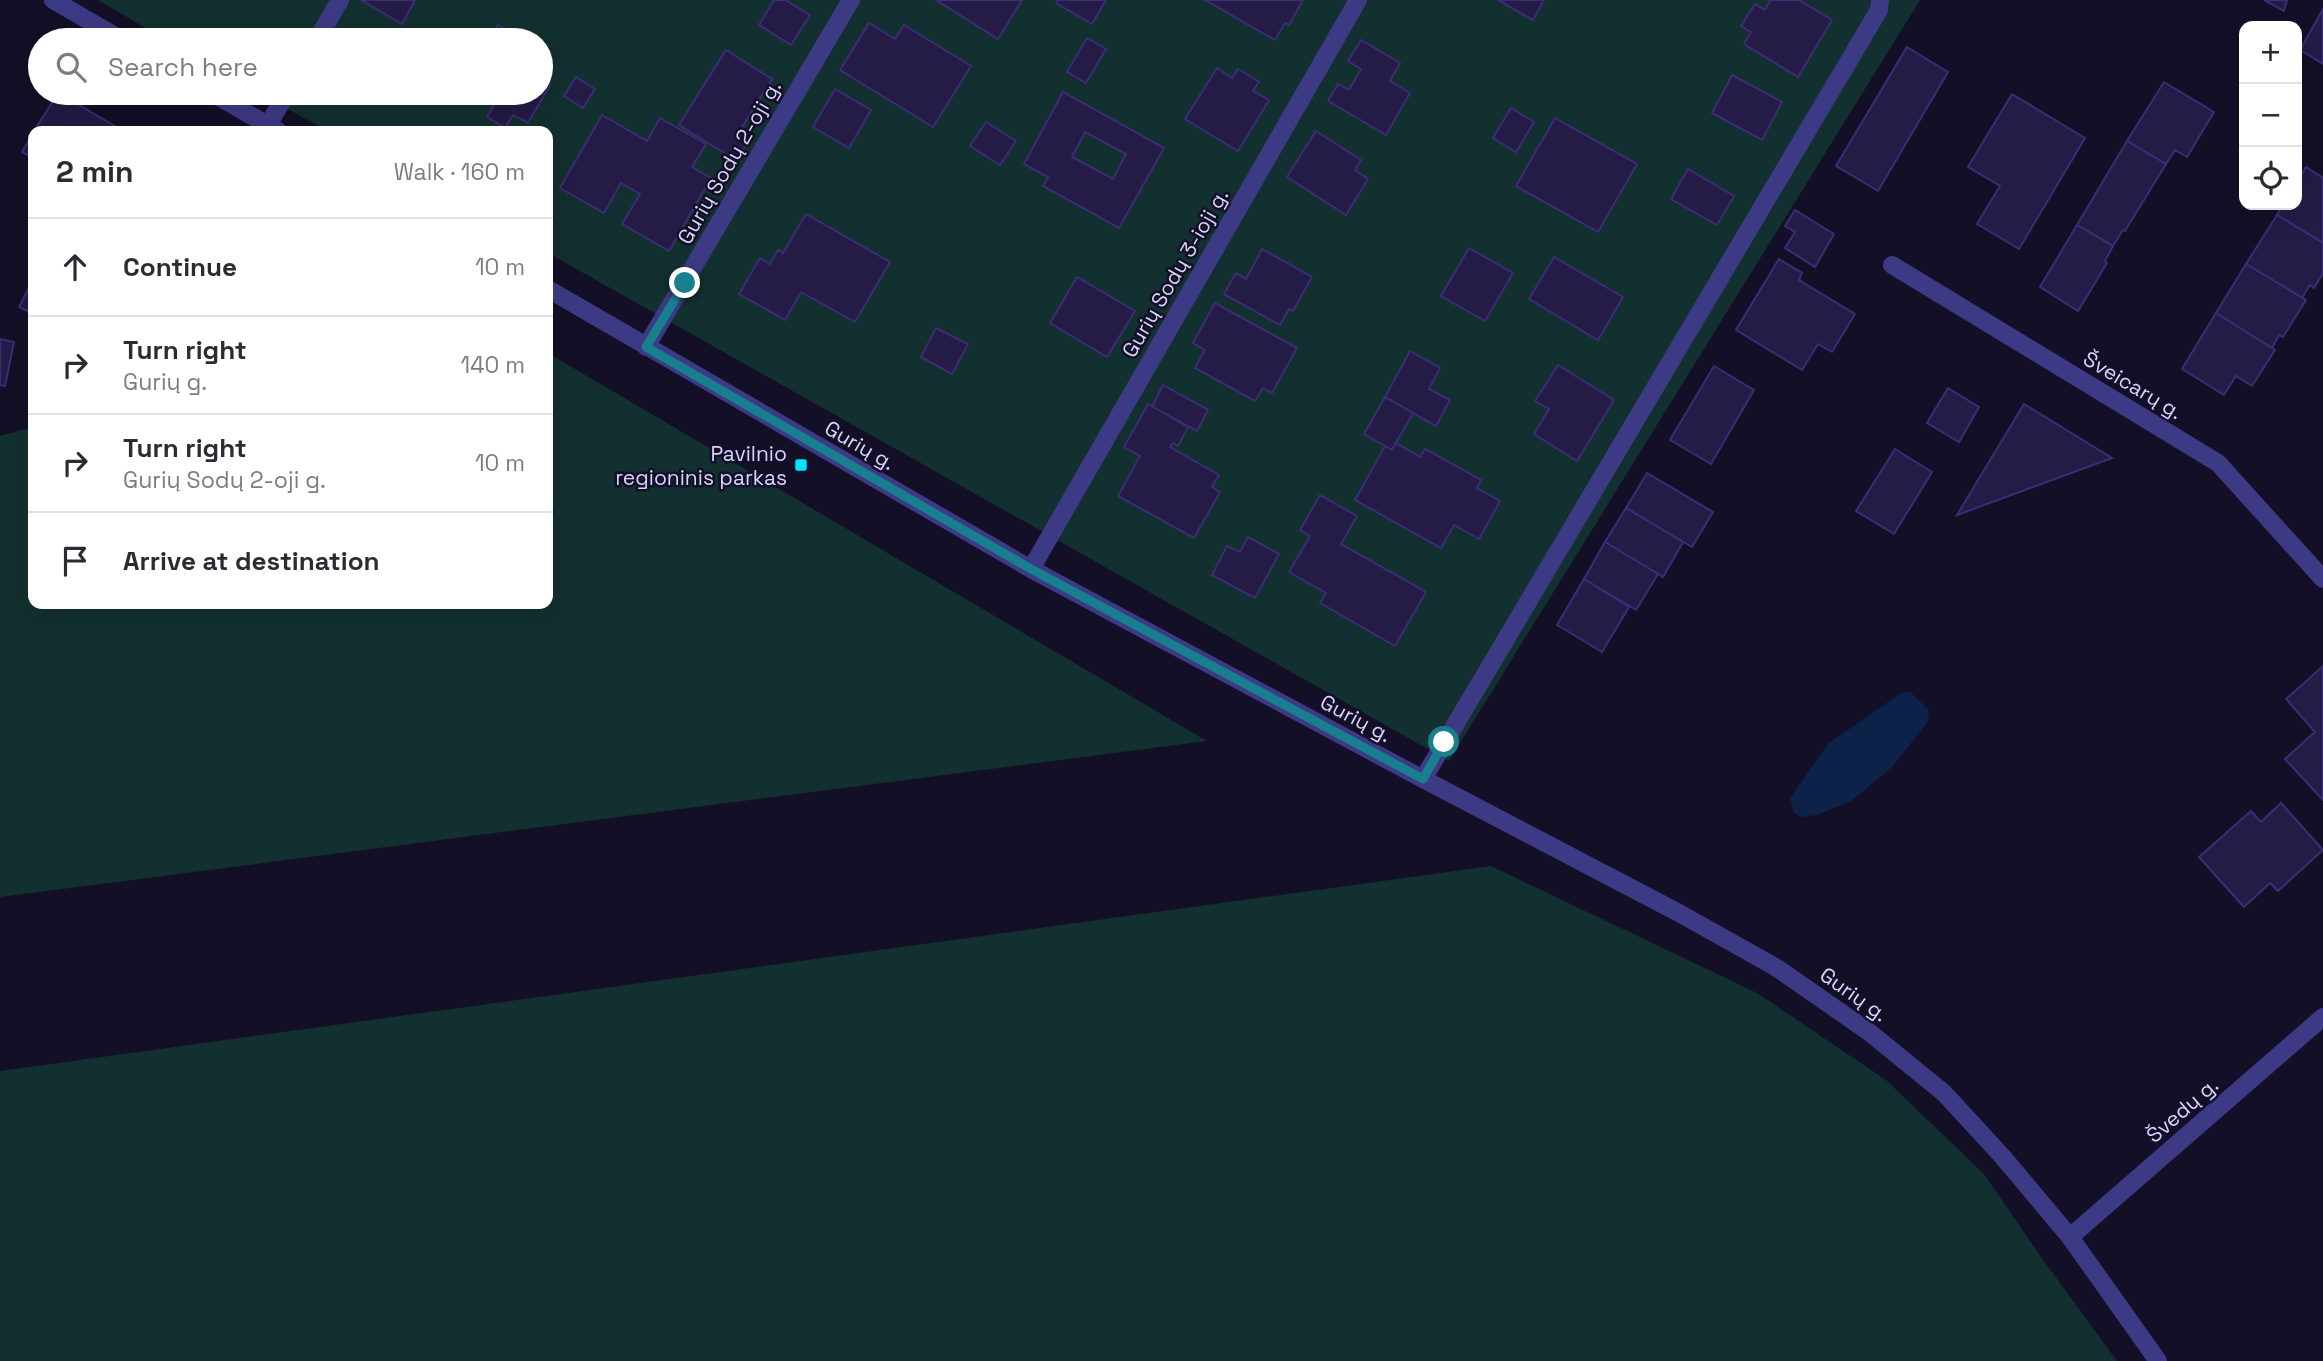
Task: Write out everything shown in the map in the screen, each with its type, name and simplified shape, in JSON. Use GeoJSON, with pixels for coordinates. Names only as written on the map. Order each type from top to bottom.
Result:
{"type":"FeatureCollection","features":[{"type":"Feature","properties":{"kind":"street"},"geometry":{"type":"LineString","coordinates":[[53,0],[101,28]]}},
{"type":"Feature","properties":{"kind":"street"},"geometry":{"type":"LineString","coordinates":[[324,28],[341,0]]}},
{"type":"Feature","properties":{"kind":"street","name":"Gurių Sodų 2-oji g."},"geometry":{"type":"LineString","coordinates":[[646,347],[851,0]]}},
{"type":"Feature","properties":{"kind":"street","name":"Gurių Sodų 3-ioji g."},"geometry":{"type":"LineString","coordinates":[[1031,569],[1358,0]]}},
{"type":"Feature","properties":{"kind":"street"},"geometry":{"type":"LineString","coordinates":[[1423,779],[1879,10],[1880,0]]}},
{"type":"Feature","properties":{"kind":"street"},"geometry":{"type":"LineString","coordinates":[[233,105],[270,126]]}},
{"type":"Feature","properties":{"kind":"street"},"geometry":{"type":"LineString","coordinates":[[274,126],[282,105]]}},
{"type":"Feature","properties":{"kind":"street","name":"Šveicarų g."},"geometry":{"type":"LineString","coordinates":[[1892,265],[2218,463],[2323,579]]}},
{"type":"Feature","properties":{"kind":"street","name":"Gurių g."},"geometry":{"type":"LineString","coordinates":[[553,292],[1031,569],[1423,779],[1679,912],[1777,968],[1869,1032],[1944,1093],[2002,1156],[2070,1237],[2158,1361]]}},
{"type":"Feature","properties":{"kind":"street","name":"Švedų g."},"geometry":{"type":"LineString","coordinates":[[2070,1237],[2323,1017]]}},
{"type":"Feature","properties":{"kind":"green space"},"geometry":{"type":"Polygon","coordinates":[[[98,0],[1920,0],[1449,761],[553,256],[553,126],[319,126],[280,105],[553,105],[553,28],[146,28],[98,0]]]}},
{"type":"Feature","properties":{"kind":"green space"},"geometry":{"type":"Polygon","coordinates":[[[553,356],[1207,741],[0,897],[0,436],[28,428],[28,609],[553,609],[553,356]]]}},
{"type":"Feature","properties":{"kind":"green space"},"geometry":{"type":"Polygon","coordinates":[[[1491,866],[1757,993],[1886,1080],[1984,1174],[2117,1361],[0,1361],[0,1071],[1491,866]]]}},
{"type":"Feature","properties":{"kind":"water"},"geometry":{"type":"Polygon","coordinates":[[[1905,692],[1910,692],[1929,710],[1928,721],[1892,767],[1851,801],[1817,815],[1801,817],[1794,813],[1790,798],[1829,743],[1905,692]]]}},
{"type":"Feature","properties":{"kind":"building"},"geometry":{"type":"Polygon","coordinates":[[[361,0],[415,0],[402,24],[361,0]]]}},
{"type":"Feature","properties":{"kind":"building"},"geometry":{"type":"Polygon","coordinates":[[[774,0],[785,0],[810,15],[791,45],[759,25],[774,0]]]}},
{"type":"Feature","properties":{"kind":"building"},"geometry":{"type":"Polygon","coordinates":[[[936,0],[1022,0],[998,39],[936,0]]]}},
{"type":"Feature","properties":{"kind":"building"},"geometry":{"type":"Polygon","coordinates":[[[1058,0],[1106,0],[1092,24],[1056,3],[1058,0]]]}},
{"type":"Feature","properties":{"kind":"building"},"geometry":{"type":"Polygon","coordinates":[[[1205,0],[1303,0],[1289,25],[1285,23],[1275,40],[1205,0]]]}},
{"type":"Feature","properties":{"kind":"building"},"geometry":{"type":"Polygon","coordinates":[[[1498,0],[1544,0],[1533,20],[1498,0]]]}},
{"type":"Feature","properties":{"kind":"building"},"geometry":{"type":"Polygon","coordinates":[[[1770,0],[1799,0],[1832,20],[1798,77],[1744,44],[1751,32],[1741,26],[1755,4],[1765,10],[1770,0]]]}},
{"type":"Feature","properties":{"kind":"building"},"geometry":{"type":"Polygon","coordinates":[[[2264,0],[2287,0],[2284,11],[2264,0]]]}},
{"type":"Feature","properties":{"kind":"building"},"geometry":{"type":"Polygon","coordinates":[[[2323,9],[2323,64],[2302,51],[2302,46],[2323,9]]]}},
{"type":"Feature","properties":{"kind":"building"},"geometry":{"type":"Polygon","coordinates":[[[869,23],[895,39],[904,25],[971,66],[933,127],[840,70],[869,23]]]}},
{"type":"Feature","properties":{"kind":"building"},"geometry":{"type":"Polygon","coordinates":[[[1087,38],[1106,49],[1086,83],[1067,72],[1087,38]]]}},
{"type":"Feature","properties":{"kind":"building"},"geometry":{"type":"Polygon","coordinates":[[[1361,40],[1400,63],[1390,81],[1410,93],[1386,135],[1328,101],[1338,84],[1349,90],[1361,69],[1348,61],[1361,40]]]}},
{"type":"Feature","properties":{"kind":"building"},"geometry":{"type":"Polygon","coordinates":[[[1907,47],[1948,72],[1878,191],[1836,166],[1907,47]]]}},
{"type":"Feature","properties":{"kind":"building"},"geometry":{"type":"Polygon","coordinates":[[[726,50],[772,79],[741,129],[752,135],[736,160],[679,125],[726,50]]]}},
{"type":"Feature","properties":{"kind":"building"},"geometry":{"type":"Polygon","coordinates":[[[1217,68],[1232,78],[1238,69],[1259,82],[1253,91],[1269,100],[1238,151],[1185,119],[1217,68]]]}},
{"type":"Feature","properties":{"kind":"building"},"geometry":{"type":"Polygon","coordinates":[[[1732,75],[1782,102],[1762,140],[1712,113],[1732,75]]]}},
{"type":"Feature","properties":{"kind":"building"},"geometry":{"type":"Polygon","coordinates":[[[576,77],[595,89],[583,108],[564,96],[576,77]]]}},
{"type":"Feature","properties":{"kind":"building"},"geometry":{"type":"Polygon","coordinates":[[[2164,82],[2214,112],[2187,157],[2175,150],[2166,164],[2127,141],[2164,82]]]}},
{"type":"Feature","properties":{"kind":"building"},"geometry":{"type":"Polygon","coordinates":[[[835,89],[871,110],[849,148],[813,127],[835,89]]]}},
{"type":"Feature","properties":{"kind":"building"},"geometry":{"type":"Polygon","coordinates":[[[1063,92],[1164,148],[1119,228],[1043,186],[1048,177],[1024,164],[1063,92]],[[1085,132],[1072,157],[1113,179],[1126,154],[1085,132]]]}},
{"type":"Feature","properties":{"kind":"building"},"geometry":{"type":"Polygon","coordinates":[[[2012,94],[2085,138],[2019,249],[1977,224],[2000,186],[1968,167],[2012,94]]]}},
{"type":"Feature","properties":{"kind":"building"},"geometry":{"type":"Polygon","coordinates":[[[50,105],[79,105],[115,126],[37,126],[50,105]]]}},
{"type":"Feature","properties":{"kind":"building"},"geometry":{"type":"Polygon","coordinates":[[[494,105],[538,105],[528,123],[513,115],[506,126],[502,126],[487,117],[494,105]]]}},
{"type":"Feature","properties":{"kind":"building"},"geometry":{"type":"Polygon","coordinates":[[[1511,108],[1534,122],[1516,152],[1493,138],[1511,108]]]}},
{"type":"Feature","properties":{"kind":"building"},"geometry":{"type":"Polygon","coordinates":[[[602,115],[647,141],[660,118],[706,144],[692,167],[711,178],[669,251],[622,224],[640,194],[621,183],[604,213],[560,188],[602,115]]]}},
{"type":"Feature","properties":{"kind":"building"},"geometry":{"type":"Polygon","coordinates":[[[1555,118],[1637,164],[1598,232],[1516,186],[1555,118]]]}},
{"type":"Feature","properties":{"kind":"building"},"geometry":{"type":"Polygon","coordinates":[[[986,122],[1016,141],[1000,165],[970,146],[986,122]]]}},
{"type":"Feature","properties":{"kind":"building"},"geometry":{"type":"Polygon","coordinates":[[[1316,131],[1361,160],[1355,170],[1368,179],[1346,215],[1287,177],[1316,131]]]}},
{"type":"Feature","properties":{"kind":"building"},"geometry":{"type":"Polygon","coordinates":[[[2127,141],[2166,164],[2113,246],[2077,225],[2127,141]]]}},
{"type":"Feature","properties":{"kind":"building"},"geometry":{"type":"Polygon","coordinates":[[[28,142],[28,155],[22,152],[28,142]]]}},
{"type":"Feature","properties":{"kind":"building"},"geometry":{"type":"Polygon","coordinates":[[[2306,167],[2323,178],[2323,243],[2277,215],[2280,210],[2302,210],[2302,174],[2306,167]]]}},
{"type":"Feature","properties":{"kind":"building"},"geometry":{"type":"Polygon","coordinates":[[[1688,169],[1734,196],[1717,225],[1671,199],[1688,169]]]}},
{"type":"Feature","properties":{"kind":"building"},"geometry":{"type":"Polygon","coordinates":[[[1795,210],[1834,234],[1815,267],[1785,248],[1795,232],[1785,226],[1795,210]]]}},
{"type":"Feature","properties":{"kind":"building"},"geometry":{"type":"Polygon","coordinates":[[[806,214],[890,262],[855,322],[801,292],[785,320],[739,294],[760,258],[770,264],[778,250],[783,253],[806,214]]]}},
{"type":"Feature","properties":{"kind":"building"},"geometry":{"type":"Polygon","coordinates":[[[2277,215],[2323,243],[2323,273],[2314,288],[2310,285],[2302,298],[2246,264],[2277,215]]]}},
{"type":"Feature","properties":{"kind":"building"},"geometry":{"type":"Polygon","coordinates":[[[2077,225],[2113,246],[2105,261],[2107,263],[2078,311],[2040,287],[2077,225]]]}},
{"type":"Feature","properties":{"kind":"building"},"geometry":{"type":"Polygon","coordinates":[[[1469,248],[1513,273],[1485,321],[1441,296],[1469,248]]]}},
{"type":"Feature","properties":{"kind":"building"},"geometry":{"type":"Polygon","coordinates":[[[1262,249],[1312,277],[1293,311],[1289,309],[1280,325],[1224,294],[1236,273],[1246,279],[1262,249]]]}},
{"type":"Feature","properties":{"kind":"building"},"geometry":{"type":"Polygon","coordinates":[[[1554,257],[1623,297],[1598,340],[1529,299],[1554,257]]]}},
{"type":"Feature","properties":{"kind":"building"},"geometry":{"type":"Polygon","coordinates":[[[1779,259],[1802,273],[1799,280],[1855,314],[1832,352],[1818,344],[1802,370],[1736,330],[1779,259]]]}},
{"type":"Feature","properties":{"kind":"building"},"geometry":{"type":"Polygon","coordinates":[[[2246,264],[2306,300],[2283,337],[2279,335],[2272,348],[2216,313],[2246,264]]]}},
{"type":"Feature","properties":{"kind":"building"},"geometry":{"type":"Polygon","coordinates":[[[1077,277],[1135,311],[1107,357],[1050,323],[1077,277]]]}},
{"type":"Feature","properties":{"kind":"building"},"geometry":{"type":"Polygon","coordinates":[[[28,289],[28,312],[19,307],[28,289]]]}},
{"type":"Feature","properties":{"kind":"building"},"geometry":{"type":"Polygon","coordinates":[[[1215,303],[1297,348],[1272,393],[1263,388],[1255,401],[1195,368],[1205,350],[1193,343],[1215,303]]]}},
{"type":"Feature","properties":{"kind":"building"},"geometry":{"type":"Polygon","coordinates":[[[2216,313],[2275,350],[2252,386],[2236,376],[2224,395],[2182,369],[2216,313]]]}},
{"type":"Feature","properties":{"kind":"building"},"geometry":{"type":"Polygon","coordinates":[[[936,328],[968,344],[952,374],[921,357],[936,328]]]}},
{"type":"Feature","properties":{"kind":"building"},"geometry":{"type":"Polygon","coordinates":[[[0,339],[14,342],[5,386],[0,385],[0,339]]]}},
{"type":"Feature","properties":{"kind":"building"},"geometry":{"type":"Polygon","coordinates":[[[1410,351],[1440,368],[1429,389],[1450,400],[1436,426],[1385,397],[1410,351]]]}},
{"type":"Feature","properties":{"kind":"building"},"geometry":{"type":"Polygon","coordinates":[[[1558,365],[1614,400],[1577,461],[1534,434],[1549,409],[1535,401],[1558,365]]]}},
{"type":"Feature","properties":{"kind":"building"},"geometry":{"type":"Polygon","coordinates":[[[1714,366],[1754,390],[1711,464],[1670,440],[1714,366]]]}},
{"type":"Feature","properties":{"kind":"building"},"geometry":{"type":"Polygon","coordinates":[[[1163,385],[1208,410],[1197,431],[1152,407],[1163,385]]]}},
{"type":"Feature","properties":{"kind":"building"},"geometry":{"type":"Polygon","coordinates":[[[1948,388],[1979,407],[1959,442],[1927,423],[1948,388]]]}},
{"type":"Feature","properties":{"kind":"building"},"geometry":{"type":"Polygon","coordinates":[[[1385,397],[1413,413],[1392,450],[1364,434],[1385,397]]]}},
{"type":"Feature","properties":{"kind":"building"},"geometry":{"type":"Polygon","coordinates":[[[1148,404],[1188,427],[1178,446],[1173,443],[1170,447],[1219,475],[1212,487],[1220,492],[1194,538],[1118,496],[1140,456],[1124,447],[1148,404]]]}},
{"type":"Feature","properties":{"kind":"building"},"geometry":{"type":"Polygon","coordinates":[[[2024,404],[2112,458],[1957,515],[2024,404]]]}},
{"type":"Feature","properties":{"kind":"building"},"geometry":{"type":"Polygon","coordinates":[[[1396,443],[1420,457],[1425,449],[1481,480],[1477,488],[1500,501],[1479,539],[1454,525],[1441,548],[1355,500],[1385,446],[1392,450],[1396,443]]]}},
{"type":"Feature","properties":{"kind":"building"},"geometry":{"type":"Polygon","coordinates":[[[1895,449],[1932,472],[1894,534],[1856,511],[1895,449]]]}},
{"type":"Feature","properties":{"kind":"building"},"geometry":{"type":"Polygon","coordinates":[[[1647,473],[1713,512],[1692,547],[1626,508],[1647,473]]]}},
{"type":"Feature","properties":{"kind":"building"},"geometry":{"type":"Polygon","coordinates":[[[1320,495],[1357,516],[1341,544],[1426,592],[1395,646],[1320,603],[1326,593],[1289,572],[1310,536],[1300,530],[1320,495]]]}},
{"type":"Feature","properties":{"kind":"building"},"geometry":{"type":"Polygon","coordinates":[[[1626,508],[1683,542],[1663,577],[1605,542],[1626,508]]]}},
{"type":"Feature","properties":{"kind":"building"},"geometry":{"type":"Polygon","coordinates":[[[1248,537],[1279,554],[1255,598],[1212,575],[1227,546],[1240,552],[1248,537]]]}},
{"type":"Feature","properties":{"kind":"building"},"geometry":{"type":"Polygon","coordinates":[[[1605,542],[1658,574],[1636,610],[1584,579],[1605,542]]]}},
{"type":"Feature","properties":{"kind":"building"},"geometry":{"type":"Polygon","coordinates":[[[1584,579],[1629,607],[1602,652],[1557,625],[1584,579]]]}},
{"type":"Feature","properties":{"kind":"building"},"geometry":{"type":"Polygon","coordinates":[[[2323,666],[2323,800],[2285,759],[2315,732],[2286,699],[2323,666]]]}},
{"type":"Feature","properties":{"kind":"building"},"geometry":{"type":"Polygon","coordinates":[[[2281,803],[2323,850],[2278,891],[2270,883],[2244,907],[2199,857],[2251,811],[2261,822],[2281,803]]]}},
{"type":"Feature","properties":{"kind":"place","name":"Pavilnio regioninis parkas"},"geometry":{"type":"Point","coordinates":[801,465]}},
{"type":"Feature","properties":{"kind":"route"},"geometry":{"type":"LineString","coordinates":[[685,283],[646,347],[1031,569],[1423,779],[1444,742]]}}]}
